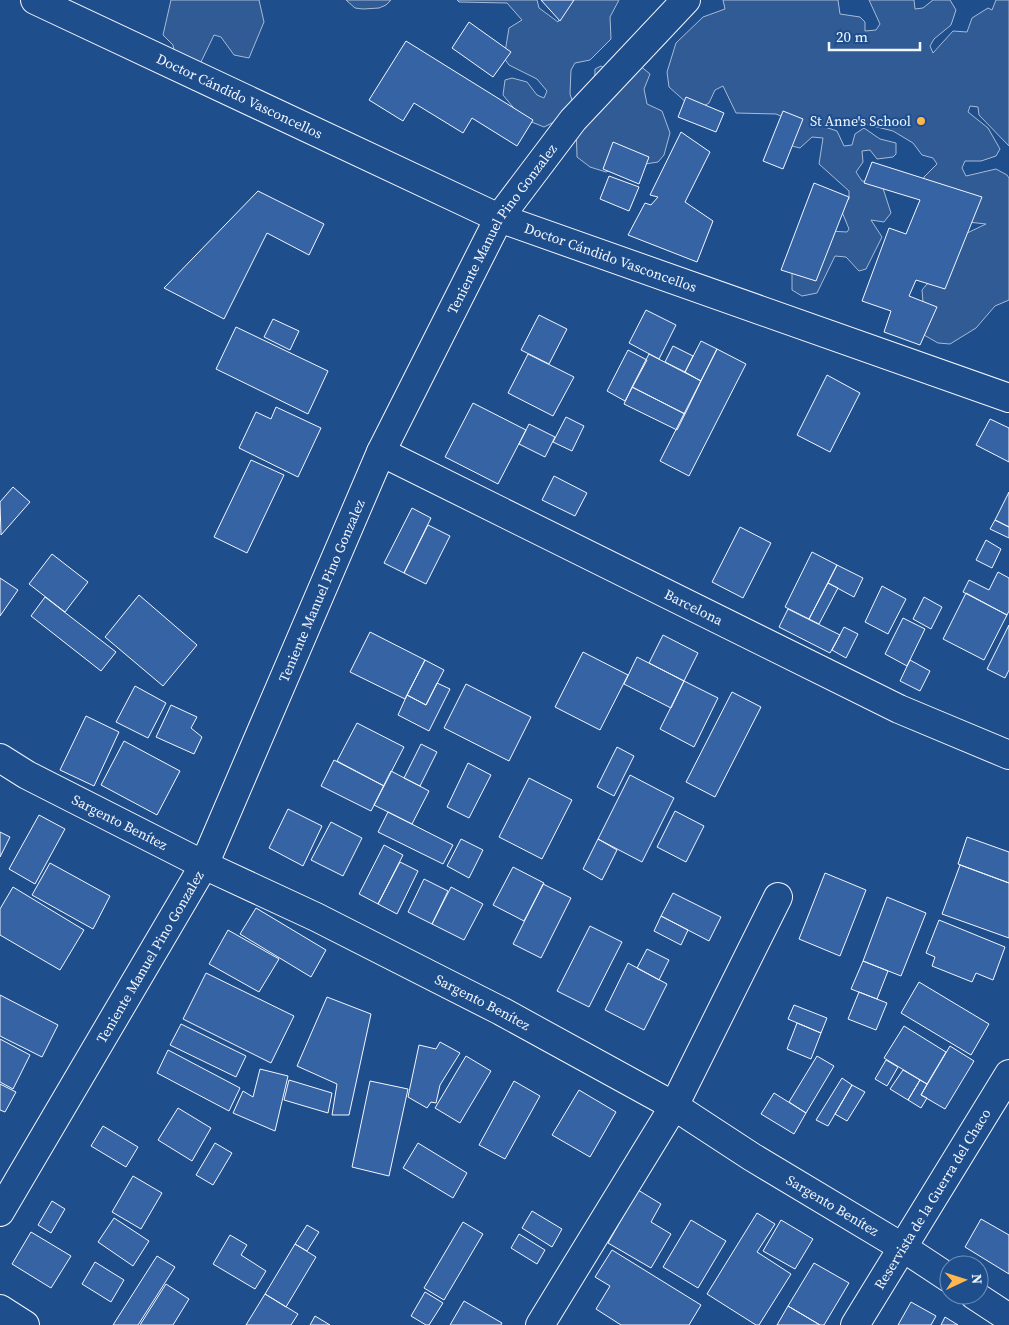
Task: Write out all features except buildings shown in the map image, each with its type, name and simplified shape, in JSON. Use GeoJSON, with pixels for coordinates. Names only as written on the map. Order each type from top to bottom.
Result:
{"type":"FeatureCollection","features":[{"type":"Feature","properties":{"kind":"street","name":"Doctor Cándido Vasconcellos"},"geometry":{"type":"LineString","coordinates":[[35,0],[499,218],[1009,398]]}},
{"type":"Feature","properties":{"kind":"street","name":"Teniente Manuel Pino Gonzalez"},"geometry":{"type":"LineString","coordinates":[[0,1212],[204,865],[381,452],[499,218],[573,120],[686,0]]}},
{"type":"Feature","properties":{"kind":"street","name":"Barcelona"},"geometry":{"type":"LineString","coordinates":[[381,452],[899,709],[1009,755]]}},
{"type":"Feature","properties":{"kind":"street","name":"Sargento Benítez"},"geometry":{"type":"LineString","coordinates":[[0,758],[28,775],[204,865],[316,917],[501,1011],[674,1106],[939,1271]]}},
{"type":"Feature","properties":{"kind":"street"},"geometry":{"type":"LineString","coordinates":[[540,1325],[674,1106],[778,897]]}},
{"type":"Feature","properties":{"kind":"street","name":"Reservista de la Guerra del Chaco"},"geometry":{"type":"LineString","coordinates":[[855,1325],[1009,1074]]}},
{"type":"Feature","properties":{"kind":"street"},"geometry":{"type":"LineString","coordinates":[[989,1305],[1009,1318]]}},
{"type":"Feature","properties":{"kind":"street"},"geometry":{"type":"LineString","coordinates":[[0,1309],[25,1325]]}},
{"type":"Feature","properties":{"kind":"shaded area"},"geometry":{"type":"Polygon","coordinates":[[[171,0],[259,0],[264,22],[249,58],[234,55],[221,37],[214,35],[200,64],[176,61],[173,45],[163,35],[171,0]]]}},
{"type":"Feature","properties":{"kind":"shaded area"},"geometry":{"type":"Polygon","coordinates":[[[346,0],[391,0],[379,8],[363,9],[355,8],[346,0]]]}},
{"type":"Feature","properties":{"kind":"shaded area"},"geometry":{"type":"Polygon","coordinates":[[[457,0],[537,0],[539,8],[558,22],[571,0],[619,0],[610,17],[611,39],[590,60],[575,63],[571,70],[570,94],[575,109],[594,108],[595,69],[601,66],[614,74],[638,64],[650,74],[644,89],[647,104],[662,111],[670,133],[664,155],[658,162],[613,169],[606,172],[590,167],[577,157],[576,120],[560,119],[544,127],[522,118],[503,95],[505,80],[512,78],[527,82],[537,95],[544,98],[547,91],[537,79],[509,65],[504,58],[509,28],[522,20],[507,3],[459,2],[457,0]]]}},
{"type":"Feature","properties":{"kind":"shaded area","name":"St Anne's School"},"geometry":{"type":"Polygon","coordinates":[[[723,0],[838,0],[840,14],[860,17],[865,22],[865,31],[876,30],[880,24],[869,0],[914,0],[915,9],[923,8],[933,0],[950,0],[956,10],[951,25],[934,39],[930,46],[933,53],[953,31],[967,32],[972,18],[988,8],[992,10],[996,0],[1009,0],[1009,146],[979,115],[978,107],[970,106],[968,112],[988,128],[1000,149],[996,156],[981,161],[965,161],[962,168],[966,176],[996,169],[1009,178],[1009,300],[995,306],[976,328],[950,344],[938,343],[917,331],[915,319],[923,302],[922,290],[927,284],[944,277],[963,235],[986,224],[968,222],[923,187],[924,177],[937,164],[933,158],[922,155],[913,143],[893,131],[865,124],[842,127],[826,124],[825,127],[837,131],[844,146],[852,145],[855,134],[864,128],[880,139],[896,143],[896,154],[893,157],[877,159],[870,150],[862,151],[863,162],[856,172],[862,181],[881,182],[891,213],[884,222],[871,220],[882,237],[866,269],[859,271],[846,257],[835,256],[817,293],[802,296],[792,290],[792,250],[829,231],[847,232],[849,229],[840,207],[849,199],[849,191],[819,164],[823,138],[812,137],[800,148],[792,146],[783,117],[776,114],[736,113],[723,86],[715,90],[709,103],[702,107],[687,103],[669,87],[667,72],[676,43],[703,17],[725,9],[723,0]]]}},
{"type":"Feature","properties":{"kind":"place","name":"St Anne's School"},"geometry":{"type":"Point","coordinates":[921,121]}}]}
